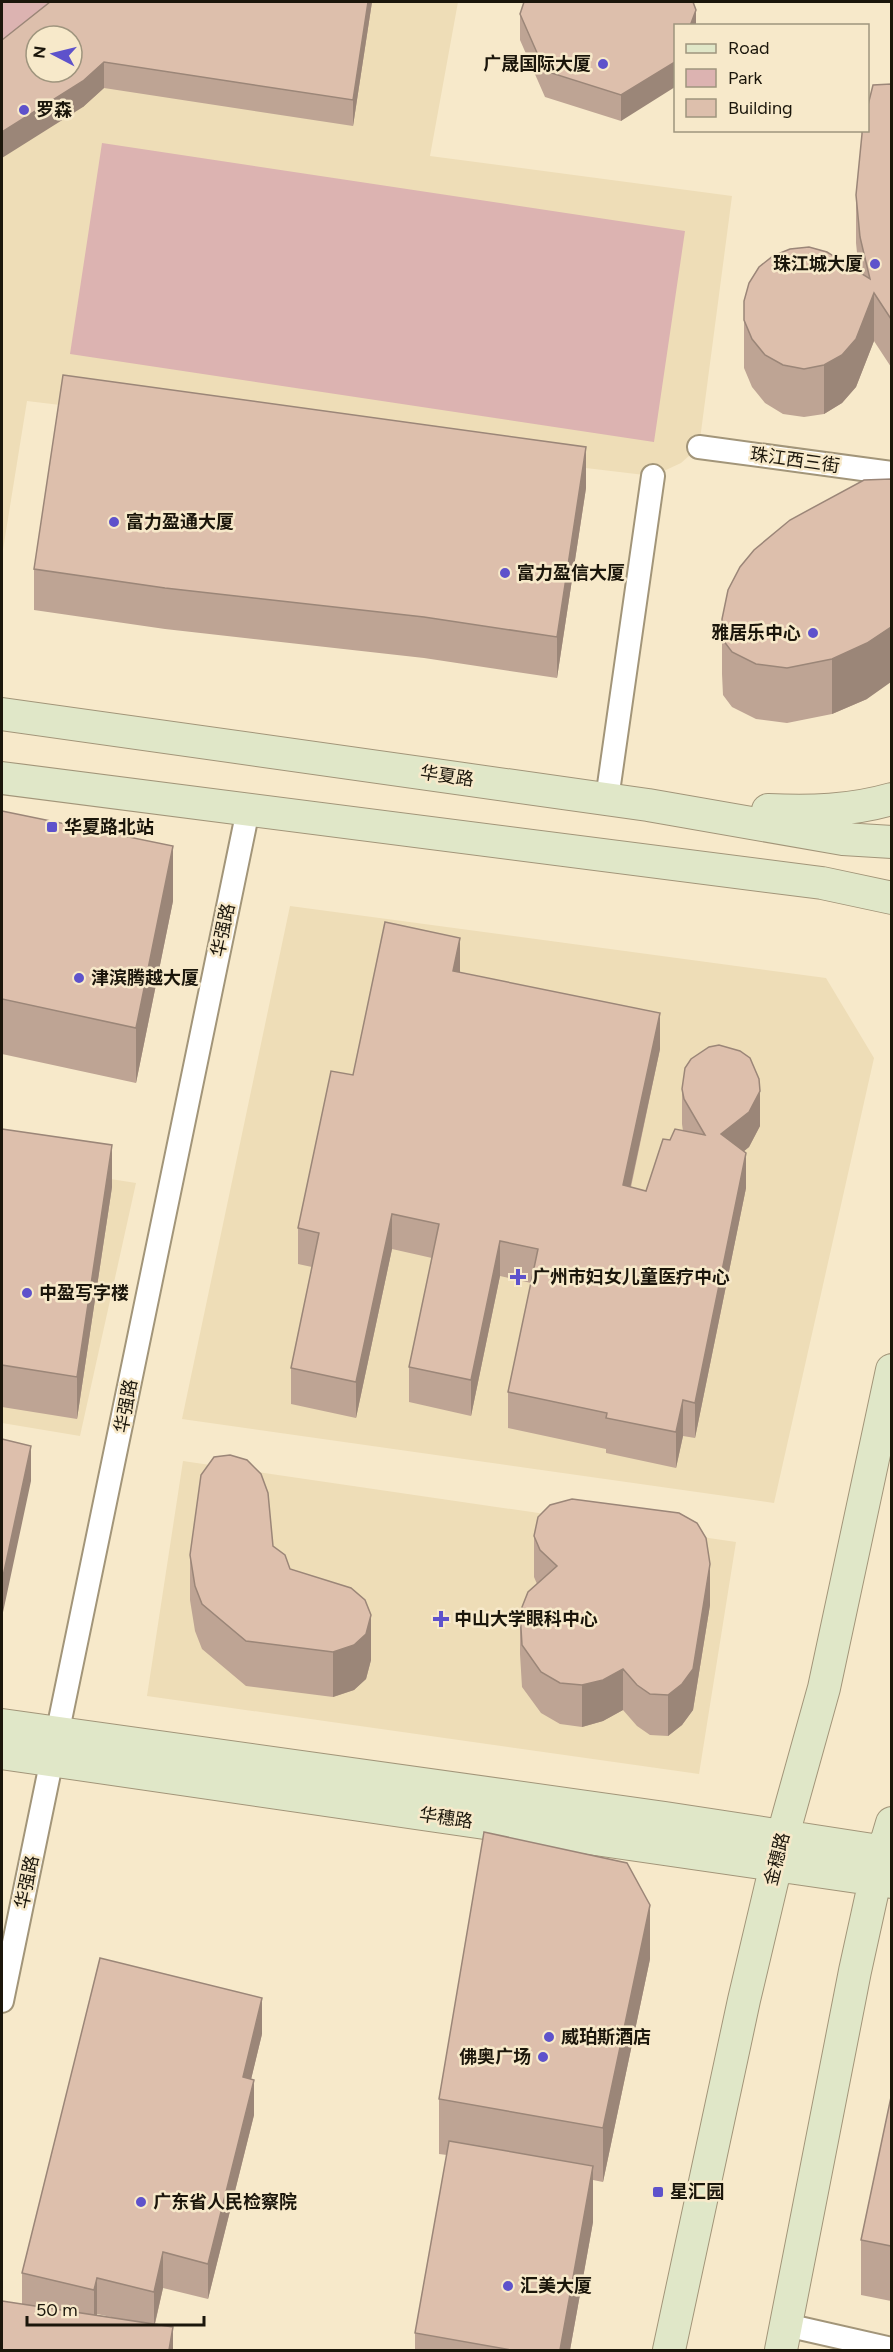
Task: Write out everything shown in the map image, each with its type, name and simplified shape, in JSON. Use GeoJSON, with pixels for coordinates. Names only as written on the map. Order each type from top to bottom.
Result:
{"type":"FeatureCollection","features":[{"type":"Feature","properties":{"kind":"main road","name":"华夏路"},"geometry":{"type":"LineString","coordinates":[[2,714],[648,805],[819,835],[891,842]]}},
{"type":"Feature","properties":{"kind":"main road"},"geometry":{"type":"LineString","coordinates":[[2,778],[811,882],[858,889],[891,898]]}},
{"type":"Feature","properties":{"kind":"main road"},"geometry":{"type":"LineString","coordinates":[[648,805],[828,812],[863,807],[891,799]]}},
{"type":"Feature","properties":{"kind":"main road"},"geometry":{"type":"LineString","coordinates":[[811,882],[819,835]]}},
{"type":"Feature","properties":{"kind":"main road","name":"金穗路"},"geometry":{"type":"LineString","coordinates":[[669,2350],[779,1850],[824,1688],[891,1370]]}},
{"type":"Feature","properties":{"kind":"main road","name":"华穗路"},"geometry":{"type":"LineString","coordinates":[[2,1725],[56,1746],[779,1850],[886,1858]]}},
{"type":"Feature","properties":{"kind":"main road","name":"华穗路"},"geometry":{"type":"LineString","coordinates":[[2,1753],[56,1746]]}},
{"type":"Feature","properties":{"kind":"main road"},"geometry":{"type":"LineString","coordinates":[[784,2338],[855,1971],[886,1858]]}},
{"type":"Feature","properties":{"kind":"street","name":"珠江西三街"},"geometry":{"type":"LineString","coordinates":[[699,447],[891,472]]}},
{"type":"Feature","properties":{"kind":"street"},"geometry":{"type":"LineString","coordinates":[[607,799],[653,477]]}},
{"type":"Feature","properties":{"kind":"street","name":"华强路"},"geometry":{"type":"LineString","coordinates":[[2,2001],[248,810]]}},
{"type":"Feature","properties":{"kind":"street"},"geometry":{"type":"LineString","coordinates":[[784,2338],[891,2349]]}},
{"type":"Feature","properties":{"kind":"shaded area"},"geometry":{"type":"Polygon","coordinates":[[[61,2],[458,2],[430,156],[732,196],[699,447],[681,463],[653,476],[27,401],[2,556],[2,53],[24,34],[24,84],[84,84],[84,24],[36,24],[61,2]]]}},
{"type":"Feature","properties":{"kind":"shaded area","name":"广州市妇女儿童医疗中心"},"geometry":{"type":"Polygon","coordinates":[[[290,906],[826,978],[874,1058],[774,1503],[182,1419],[290,906]]]}},
{"type":"Feature","properties":{"kind":"shaded area"},"geometry":{"type":"Polygon","coordinates":[[[2,1162],[136,1183],[80,1436],[2,1423],[2,1162]]]}},
{"type":"Feature","properties":{"kind":"shaded area","name":"中山大学眼科中心"},"geometry":{"type":"Polygon","coordinates":[[[183,1461],[736,1542],[699,1774],[147,1696],[183,1461]]]}},
{"type":"Feature","properties":{"kind":"green space"},"geometry":{"type":"Polygon","coordinates":[[[2,2],[54,2],[28,24],[24,24],[24,27],[2,46],[2,2]]]}},
{"type":"Feature","properties":{"kind":"green space"},"geometry":{"type":"Polygon","coordinates":[[[102,143],[685,231],[654,442],[70,354],[102,143]]]}},
{"type":"Feature","properties":{"kind":"building"},"geometry":{"type":"Polygon","coordinates":[[[50,2],[368,2],[353,100],[104,62],[84,80],[84,24],[24,24],[24,84],[78,84],[2,132],[2,40],[50,2]]]}},
{"type":"Feature","properties":{"kind":"building","name":"广晟国际大厦"},"geometry":{"type":"Polygon","coordinates":[[[524,2],[693,2],[696,10],[691,24],[674,24],[674,63],[621,95],[545,71],[520,14],[524,2]]]}},
{"type":"Feature","properties":{"kind":"building"},"geometry":{"type":"Polygon","coordinates":[[[891,84],[891,319],[874,293],[856,339],[842,355],[824,365],[804,369],[783,365],[765,355],[752,339],[744,320],[744,301],[749,283],[759,267],[773,256],[790,249],[809,247],[827,252],[870,279],[860,237],[856,195],[862,132],[869,132],[869,101],[873,85],[891,84]]]}},
{"type":"Feature","properties":{"kind":"building"},"geometry":{"type":"Polygon","coordinates":[[[63,375],[586,447],[557,637],[424,617],[165,588],[34,569],[63,375]]]}},
{"type":"Feature","properties":{"kind":"building"},"geometry":{"type":"Polygon","coordinates":[[[891,479],[891,627],[867,643],[832,659],[787,668],[756,664],[732,652],[723,640],[722,619],[728,590],[740,567],[754,550],[790,520],[864,480],[891,479]]]}},
{"type":"Feature","properties":{"kind":"building","name":"津滨腾越大厦"},"geometry":{"type":"Polygon","coordinates":[[[2,811],[173,846],[136,1028],[2,999],[2,811]]]}},
{"type":"Feature","properties":{"kind":"building"},"geometry":{"type":"Polygon","coordinates":[[[385,922],[460,938],[453,971],[660,1013],[623,1185],[646,1191],[663,1139],[670,1140],[675,1129],[705,1135],[684,1099],[682,1089],[685,1068],[691,1059],[709,1047],[719,1045],[740,1051],[750,1058],[759,1079],[760,1091],[749,1112],[721,1134],[746,1153],[695,1403],[683,1400],[676,1432],[606,1418],[607,1413],[508,1392],[538,1249],[500,1241],[471,1380],[409,1367],[439,1224],[392,1214],[356,1382],[291,1368],[319,1233],[298,1228],[331,1071],[353,1075],[385,922]]]}},
{"type":"Feature","properties":{"kind":"building"},"geometry":{"type":"Polygon","coordinates":[[[2,1129],[112,1145],[77,1377],[2,1365],[2,1129]]]}},
{"type":"Feature","properties":{"kind":"building"},"geometry":{"type":"Polygon","coordinates":[[[2,1439],[31,1446],[2,1581],[2,1439]]]}},
{"type":"Feature","properties":{"kind":"building"},"geometry":{"type":"Polygon","coordinates":[[[230,1455],[247,1460],[261,1474],[268,1493],[273,1546],[285,1555],[290,1569],[351,1588],[365,1600],[371,1615],[366,1634],[354,1645],[333,1652],[246,1641],[202,1604],[195,1586],[190,1555],[201,1475],[214,1457],[230,1455]]]}},
{"type":"Feature","properties":{"kind":"building"},"geometry":{"type":"Polygon","coordinates":[[[572,1499],[679,1513],[697,1523],[706,1538],[710,1564],[693,1669],[682,1684],[668,1695],[650,1694],[637,1685],[623,1669],[603,1680],[582,1685],[560,1683],[541,1672],[522,1645],[520,1612],[528,1592],[557,1566],[540,1550],[534,1536],[538,1517],[550,1505],[572,1499]]]}},
{"type":"Feature","properties":{"kind":"building","name":"佛奥广场"},"geometry":{"type":"Polygon","coordinates":[[[484,1832],[627,1863],[650,1905],[603,2128],[439,2099],[484,1832]]]}},
{"type":"Feature","properties":{"kind":"building","name":"广东省人民检察院"},"geometry":{"type":"Polygon","coordinates":[[[100,1958],[262,1998],[243,2077],[254,2080],[208,2264],[163,2252],[154,2292],[97,2278],[94,2290],[22,2273],[100,1958]]]}},
{"type":"Feature","properties":{"kind":"building"},"geometry":{"type":"Polygon","coordinates":[[[891,2097],[891,2246],[861,2240],[891,2097]]]}},
{"type":"Feature","properties":{"kind":"building","name":"汇美大厦"},"geometry":{"type":"Polygon","coordinates":[[[449,2141],[593,2166],[560,2350],[511,2350],[415,2333],[449,2141]]]}},
{"type":"Feature","properties":{"kind":"building"},"geometry":{"type":"Polygon","coordinates":[[[2,2301],[173,2327],[169,2350],[2,2350],[2,2301]]]}},
{"type":"Feature","properties":{"kind":"place","name":"广晟国际大厦"},"geometry":{"type":"Point","coordinates":[603,64]}},
{"type":"Feature","properties":{"kind":"place","name":"罗森"},"geometry":{"type":"Point","coordinates":[24,110]}},
{"type":"Feature","properties":{"kind":"place","name":"珠江城大厦"},"geometry":{"type":"Point","coordinates":[875,264]}},
{"type":"Feature","properties":{"kind":"place","name":"富力盈通大厦"},"geometry":{"type":"Point","coordinates":[114,522]}},
{"type":"Feature","properties":{"kind":"place","name":"富力盈信大厦"},"geometry":{"type":"Point","coordinates":[505,573]}},
{"type":"Feature","properties":{"kind":"place","name":"雅居乐中心"},"geometry":{"type":"Point","coordinates":[813,633]}},
{"type":"Feature","properties":{"kind":"place","name":"华夏路北站"},"geometry":{"type":"Point","coordinates":[52,827]}},
{"type":"Feature","properties":{"kind":"place","name":"津滨腾越大厦"},"geometry":{"type":"Point","coordinates":[79,978]}},
{"type":"Feature","properties":{"kind":"place","name":"广州市妇女儿童医疗中心"},"geometry":{"type":"Point","coordinates":[518,1277]}},
{"type":"Feature","properties":{"kind":"place","name":"中盈写字楼"},"geometry":{"type":"Point","coordinates":[27,1293]}},
{"type":"Feature","properties":{"kind":"place","name":"中山大学眼科中心"},"geometry":{"type":"Point","coordinates":[441,1619]}},
{"type":"Feature","properties":{"kind":"place","name":"威珀斯酒店"},"geometry":{"type":"Point","coordinates":[549,2037]}},
{"type":"Feature","properties":{"kind":"place","name":"佛奥广场"},"geometry":{"type":"Point","coordinates":[543,2057]}},
{"type":"Feature","properties":{"kind":"place","name":"星汇园"},"geometry":{"type":"Point","coordinates":[658,2192]}},
{"type":"Feature","properties":{"kind":"place","name":"广东省人民检察院"},"geometry":{"type":"Point","coordinates":[141,2202]}},
{"type":"Feature","properties":{"kind":"place","name":"汇美大厦"},"geometry":{"type":"Point","coordinates":[508,2286]}}]}
